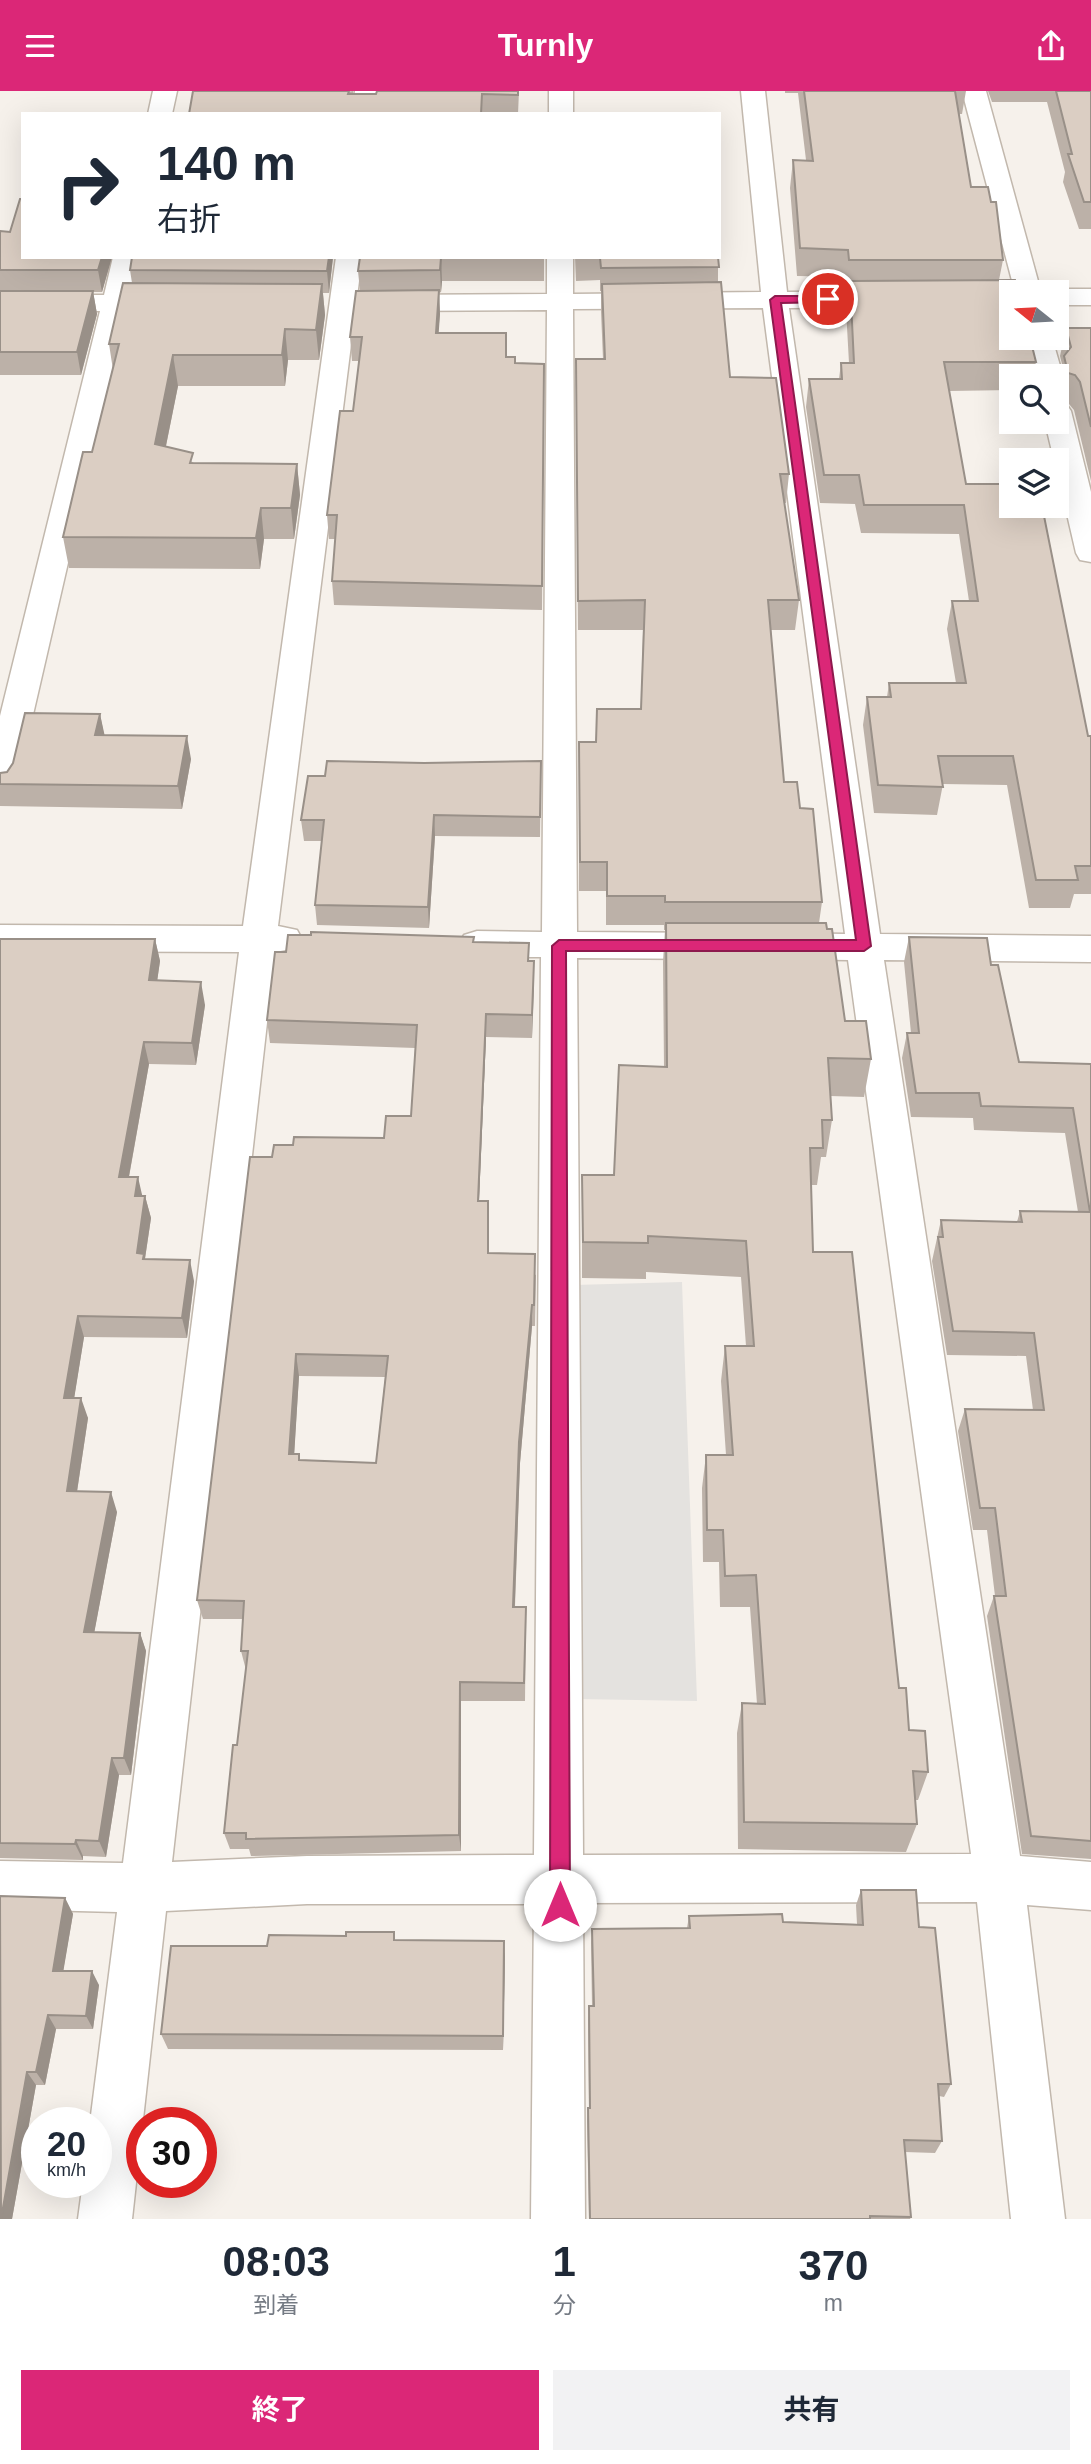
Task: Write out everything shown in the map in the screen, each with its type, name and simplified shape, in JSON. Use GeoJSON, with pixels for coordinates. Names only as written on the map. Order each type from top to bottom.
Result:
{"type":"FeatureCollection","features":[{"type":"Feature","properties":{"kind":"street"},"geometry":{"type":"LineString","coordinates":[[160,112],[165,91]]}},
{"type":"Feature","properties":{"kind":"street"},"geometry":{"type":"LineString","coordinates":[[365,112],[367,91]]}},
{"type":"Feature","properties":{"kind":"street"},"geometry":{"type":"LineString","coordinates":[[561,91],[561,112]]}},
{"type":"Feature","properties":{"kind":"street"},"geometry":{"type":"LineString","coordinates":[[753,91],[775,300],[864,946],[999,1878],[1038,2219]]}},
{"type":"Feature","properties":{"kind":"street"},"geometry":{"type":"LineString","coordinates":[[974,91],[1025,280]]}},
{"type":"Feature","properties":{"kind":"street"},"geometry":{"type":"LineString","coordinates":[[0,784],[126,259]]}},
{"type":"Feature","properties":{"kind":"street"},"geometry":{"type":"LineString","coordinates":[[105,2219],[243,1059],[260,939],[330,304],[348,259]]}},
{"type":"Feature","properties":{"kind":"street"},"geometry":{"type":"LineString","coordinates":[[558,2219],[561,1879],[561,259]]}},
{"type":"Feature","properties":{"kind":"street"},"geometry":{"type":"LineString","coordinates":[[1069,297],[1091,297]]}},
{"type":"Feature","properties":{"kind":"street"},"geometry":{"type":"LineString","coordinates":[[330,304],[928,298]]}},
{"type":"Feature","properties":{"kind":"street"},"geometry":{"type":"LineString","coordinates":[[0,303],[196,303]]}},
{"type":"Feature","properties":{"kind":"street"},"geometry":{"type":"LineString","coordinates":[[1063,434],[1091,553]]}},
{"type":"Feature","properties":{"kind":"street"},"geometry":{"type":"LineString","coordinates":[[0,938],[314,940]]}},
{"type":"Feature","properties":{"kind":"street"},"geometry":{"type":"LineString","coordinates":[[450,943],[1091,949]]}},
{"type":"Feature","properties":{"kind":"street"},"geometry":{"type":"LineString","coordinates":[[0,1885],[143,1888],[307,1880],[999,1878],[1091,1886]]}},
{"type":"Feature","properties":{"kind":"shaded area"},"geometry":{"type":"Polygon","coordinates":[[[682,1282],[697,1701],[576,1699],[574,1285],[682,1282]]]}},
{"type":"Feature","properties":{"kind":"building"},"geometry":{"type":"Polygon","coordinates":[[[193,91],[349,91],[348,94],[376,94],[377,91],[518,91],[518,95],[482,94],[481,112],[189,112],[193,91]]]}},
{"type":"Feature","properties":{"kind":"building"},"geometry":{"type":"Polygon","coordinates":[[[804,91],[955,91],[971,187],[988,187],[991,202],[996,202],[1003,260],[849,260],[848,250],[800,248],[793,160],[813,161],[804,91]]]}},
{"type":"Feature","properties":{"kind":"building"},"geometry":{"type":"Polygon","coordinates":[[[1056,91],[1091,91],[1091,202],[1084,202],[1068,154],[1072,154],[1056,91]]]}},
{"type":"Feature","properties":{"kind":"building"},"geometry":{"type":"Polygon","coordinates":[[[21,199],[21,259],[101,259],[98,270],[0,270],[0,231],[10,232],[21,199]]]}},
{"type":"Feature","properties":{"kind":"building"},"geometry":{"type":"Polygon","coordinates":[[[132,259],[329,259],[327,271],[130,270],[132,259]]]}},
{"type":"Feature","properties":{"kind":"building"},"geometry":{"type":"Polygon","coordinates":[[[360,259],[441,259],[440,270],[358,271],[360,259]]]}},
{"type":"Feature","properties":{"kind":"building"},"geometry":{"type":"Polygon","coordinates":[[[600,259],[718,259],[719,267],[601,268],[600,259]]]}},
{"type":"Feature","properties":{"kind":"building"},"geometry":{"type":"Polygon","coordinates":[[[999,280],[999,350],[1033,350],[1036,362],[944,362],[966,484],[999,484],[999,518],[1044,518],[1088,736],[1091,736],[1091,866],[1075,866],[1078,880],[1036,880],[1013,756],[938,756],[943,787],[878,785],[867,697],[891,697],[889,683],[966,683],[952,601],[978,601],[964,505],[864,505],[859,475],[824,475],[809,379],[842,379],[841,363],[854,363],[850,281],[999,280]]]}},
{"type":"Feature","properties":{"kind":"building"},"geometry":{"type":"Polygon","coordinates":[[[721,282],[730,377],[776,378],[789,474],[780,474],[799,600],[768,600],[784,782],[797,782],[800,808],[813,809],[822,902],[665,902],[665,896],[607,896],[607,862],[580,862],[579,742],[596,742],[597,709],[641,709],[645,600],[578,601],[576,359],[605,359],[602,284],[721,282]]]}},
{"type":"Feature","properties":{"kind":"building"},"geometry":{"type":"Polygon","coordinates":[[[123,283],[322,284],[316,330],[285,329],[282,355],[173,355],[155,444],[193,453],[190,463],[297,464],[291,508],[261,508],[256,538],[63,537],[83,452],[92,452],[119,344],[109,344],[123,283]]]}},
{"type":"Feature","properties":{"kind":"building"},"geometry":{"type":"Polygon","coordinates":[[[439,290],[436,333],[506,333],[506,357],[515,357],[515,363],[544,364],[542,586],[332,581],[337,515],[327,515],[340,411],[353,411],[362,337],[350,337],[356,291],[439,290]]]}},
{"type":"Feature","properties":{"kind":"building"},"geometry":{"type":"Polygon","coordinates":[[[0,291],[93,291],[77,352],[0,352],[0,291]]]}},
{"type":"Feature","properties":{"kind":"building"},"geometry":{"type":"Polygon","coordinates":[[[1069,328],[1091,328],[1091,427],[1080,382],[1075,375],[1069,373],[1069,364],[1066,364],[1064,356],[1071,347],[1069,328]]]}},
{"type":"Feature","properties":{"kind":"building"},"geometry":{"type":"Polygon","coordinates":[[[25,713],[100,714],[95,735],[187,736],[178,786],[0,784],[0,773],[7,772],[13,763],[25,713]]]}},
{"type":"Feature","properties":{"kind":"building"},"geometry":{"type":"Polygon","coordinates":[[[327,761],[541,761],[540,817],[434,815],[428,907],[315,905],[324,820],[301,820],[308,776],[325,776],[327,761]]]}},
{"type":"Feature","properties":{"kind":"building"},"geometry":{"type":"Polygon","coordinates":[[[666,923],[826,923],[827,929],[832,929],[845,1021],[866,1021],[871,1059],[828,1058],[832,1120],[822,1120],[823,1148],[810,1148],[813,1252],[852,1252],[899,1688],[906,1688],[909,1730],[925,1731],[928,1772],[913,1771],[917,1824],[744,1822],[742,1703],[765,1704],[756,1575],[725,1576],[723,1530],[707,1530],[706,1455],[733,1455],[725,1346],[754,1346],[746,1241],[648,1236],[648,1243],[583,1242],[582,1175],[614,1175],[619,1065],[667,1067],[666,923]]]}},
{"type":"Feature","properties":{"kind":"building"},"geometry":{"type":"Polygon","coordinates":[[[311,932],[474,937],[473,942],[529,943],[528,961],[534,961],[532,1015],[486,1014],[478,1201],[488,1201],[488,1253],[535,1254],[534,1305],[519,1442],[513,1607],[526,1607],[524,1683],[460,1682],[459,1835],[246,1839],[246,1833],[224,1833],[233,1745],[237,1745],[248,1651],[241,1651],[244,1601],[197,1600],[250,1157],[272,1157],[274,1145],[293,1145],[294,1137],[384,1138],[386,1116],[411,1116],[417,1025],[267,1020],[275,952],[286,952],[288,935],[311,935],[311,932]],[[296,1354],[289,1454],[299,1454],[299,1460],[376,1463],[388,1356],[296,1354]]]}},
{"type":"Feature","properties":{"kind":"building"},"geometry":{"type":"Polygon","coordinates":[[[909,937],[987,938],[991,965],[998,965],[1019,1062],[1091,1064],[1091,1841],[1031,1836],[994,1596],[1006,1596],[995,1508],[980,1508],[965,1409],[1044,1410],[1034,1333],[953,1331],[938,1237],[943,1237],[941,1220],[1022,1222],[1020,1211],[1090,1212],[1073,1108],[981,1106],[979,1093],[916,1093],[907,1033],[919,1033],[909,937]]]}},
{"type":"Feature","properties":{"kind":"building"},"geometry":{"type":"Polygon","coordinates":[[[0,939],[155,939],[149,980],[201,982],[192,1043],[144,1042],[119,1177],[138,1177],[135,1196],[145,1196],[137,1253],[144,1254],[143,1259],[190,1260],[182,1318],[78,1316],[64,1398],[81,1398],[67,1491],[111,1492],[84,1632],[140,1633],[124,1758],[112,1758],[99,1841],[76,1840],[75,1844],[0,1843],[0,939]]]}},
{"type":"Feature","properties":{"kind":"building"},"geometry":{"type":"Polygon","coordinates":[[[861,1890],[916,1890],[919,1927],[935,1928],[951,2084],[938,2084],[942,2141],[904,2140],[911,2217],[590,2219],[588,2108],[589,2006],[594,2006],[592,1929],[690,1928],[689,1916],[782,1914],[783,1922],[863,1925],[861,1890]]]}},
{"type":"Feature","properties":{"kind":"building"},"geometry":{"type":"Polygon","coordinates":[[[0,1896],[65,1898],[53,1971],[92,1971],[86,2016],[48,2015],[36,2072],[27,2072],[1,2219],[0,1896]]]}},
{"type":"Feature","properties":{"kind":"building"},"geometry":{"type":"Polygon","coordinates":[[[346,1932],[394,1932],[394,1940],[504,1941],[503,2036],[161,2034],[171,1946],[267,1946],[269,1935],[346,1936],[346,1932]]]}},
{"type":"Feature","properties":{"kind":"route"},"geometry":{"type":"LineString","coordinates":[[560,1905],[559,946],[864,946],[775,300],[828,299]]}}]}
